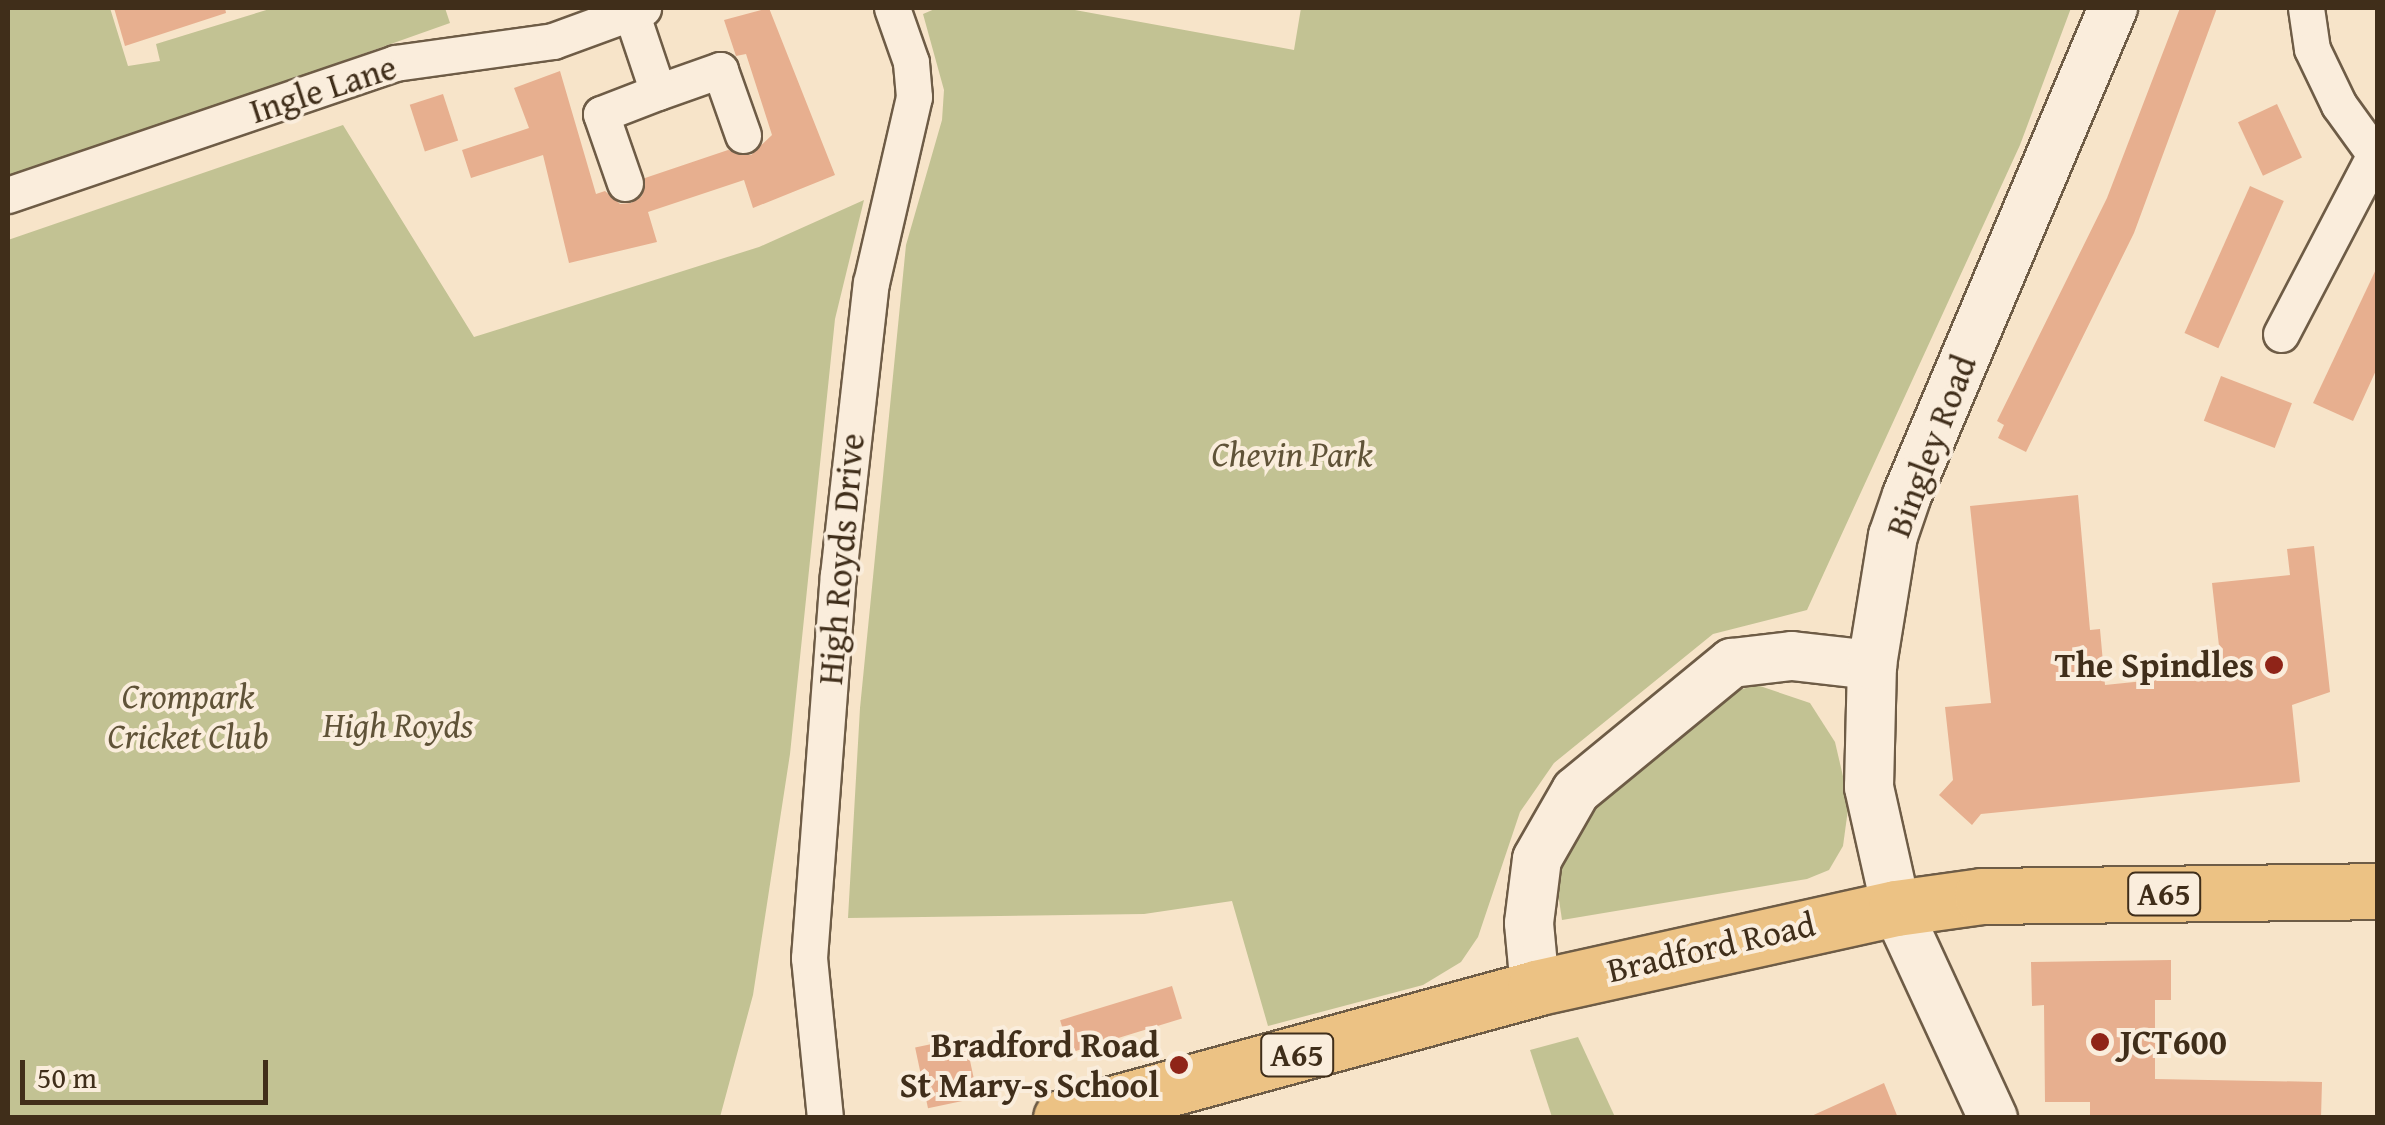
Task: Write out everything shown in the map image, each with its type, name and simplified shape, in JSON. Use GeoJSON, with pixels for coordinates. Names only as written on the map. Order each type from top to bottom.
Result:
{"type":"FeatureCollection","features":[{"type":"Feature","properties":{"kind":"main road","name":"Bradford Road"},"geometry":{"type":"LineString","coordinates":[[1061,1118],[1535,988],[1896,908],[1982,896],[2378,892]]}},
{"type":"Feature","properties":{"kind":"street","name":"High Royds Drive"},"geometry":{"type":"LineString","coordinates":[[825,1118],[809,958],[838,575],[871,283],[914,98],[911,62],[892,8]]}},
{"type":"Feature","properties":{"kind":"street","name":"Bingley Road"},"geometry":{"type":"LineString","coordinates":[[1992,1118],[1896,908],[1869,787],[1872,664],[1893,536],[1907,495],[2113,8]]}},
{"type":"Feature","properties":{"kind":"street"},"geometry":{"type":"LineString","coordinates":[[2281,334],[2376,157],[2338,105],[2312,49],[2306,8]]}},
{"type":"Feature","properties":{"kind":"street"},"geometry":{"type":"LineString","coordinates":[[637,10],[658,92]]}},
{"type":"Feature","properties":{"kind":"street","name":"Ingle Lane"},"geometry":{"type":"LineString","coordinates":[[8,195],[395,63],[554,42],[637,10]]}},
{"type":"Feature","properties":{"kind":"street"},"geometry":{"type":"LineString","coordinates":[[625,183],[602,114],[720,70],[743,135]]}},
{"type":"Feature","properties":{"kind":"street"},"geometry":{"type":"LineString","coordinates":[[1535,988],[1529,923],[1538,859],[1576,791],[1732,663],[1792,656],[1872,664]]}},
{"type":"Feature","properties":{"kind":"green space"},"geometry":{"type":"Polygon","coordinates":[[[8,8],[110,8],[128,66],[160,61],[156,44],[273,8],[445,8],[450,23],[8,180],[8,8]]]}},
{"type":"Feature","properties":{"kind":"green space","name":"Chevin Park"},"geometry":{"type":"Polygon","coordinates":[[[937,8],[1064,8],[1294,50],[1301,8],[2071,8],[2020,145],[1807,610],[1713,634],[1554,763],[1520,812],[1478,937],[1461,962],[1423,985],[1268,1026],[1232,901],[1144,914],[848,918],[860,708],[906,245],[942,120],[944,90],[923,14],[937,8]]]}},
{"type":"Feature","properties":{"kind":"green space","name":"High Royds"},"geometry":{"type":"Polygon","coordinates":[[[343,125],[474,337],[759,247],[864,200],[835,319],[790,754],[753,995],[720,1117],[8,1117],[8,240],[343,125]]]}},
{"type":"Feature","properties":{"kind":"green space"},"geometry":{"type":"Polygon","coordinates":[[[1757,685],[1810,703],[1835,742],[1849,802],[1843,846],[1829,870],[1807,879],[1562,920],[1556,880],[1579,817],[1728,693],[1757,685]]]}},
{"type":"Feature","properties":{"kind":"green space"},"geometry":{"type":"Polygon","coordinates":[[[1578,1037],[1615,1117],[1552,1117],[1530,1050],[1578,1037]]]}},
{"type":"Feature","properties":{"kind":"building"},"geometry":{"type":"Polygon","coordinates":[[[114,8],[225,8],[226,13],[125,46],[114,8]]]}},
{"type":"Feature","properties":{"kind":"building"},"geometry":{"type":"Polygon","coordinates":[[[769,8],[835,175],[753,208],[744,180],[648,212],[657,242],[569,263],[543,155],[471,178],[462,150],[529,128],[514,88],[560,71],[596,194],[605,191],[620,204],[631,203],[642,196],[645,178],[728,150],[751,155],[772,135],[746,54],[736,56],[724,20],[769,8]]]}},
{"type":"Feature","properties":{"kind":"building"},"geometry":{"type":"Polygon","coordinates":[[[2180,8],[2217,8],[2134,233],[2026,452],[1998,438],[2004,425],[1997,421],[2107,198],[2180,8]]]}},
{"type":"Feature","properties":{"kind":"building"},"geometry":{"type":"Polygon","coordinates":[[[443,94],[458,141],[425,151],[410,105],[443,94]]]}},
{"type":"Feature","properties":{"kind":"building"},"geometry":{"type":"Polygon","coordinates":[[[2277,104],[2302,157],[2263,176],[2238,122],[2277,104]]]}},
{"type":"Feature","properties":{"kind":"building"},"geometry":{"type":"Polygon","coordinates":[[[2250,186],[2284,201],[2218,348],[2185,333],[2250,186]]]}},
{"type":"Feature","properties":{"kind":"building"},"geometry":{"type":"Polygon","coordinates":[[[2378,265],[2378,366],[2353,421],[2313,403],[2378,265]]]}},
{"type":"Feature","properties":{"kind":"building"},"geometry":{"type":"Polygon","coordinates":[[[2221,376],[2292,403],[2275,448],[2204,421],[2221,376]]]}},
{"type":"Feature","properties":{"kind":"building","name":"The Spindles"},"geometry":{"type":"Polygon","coordinates":[[[2078,495],[2090,630],[2100,629],[2105,685],[2222,673],[2212,583],[2290,575],[2287,549],[2314,546],[2330,692],[2292,705],[2300,782],[1981,814],[1972,825],[1939,795],[1953,780],[1945,707],[1991,703],[1970,506],[2078,495]]]}},
{"type":"Feature","properties":{"kind":"building","name":"JCT600"},"geometry":{"type":"Polygon","coordinates":[[[2171,960],[2171,1000],[2155,1000],[2155,1079],[2322,1082],[2321,1118],[2090,1118],[2090,1102],[2045,1102],[2044,1005],[2032,1006],[2031,962],[2171,960]]]}},
{"type":"Feature","properties":{"kind":"building"},"geometry":{"type":"Polygon","coordinates":[[[1172,986],[1182,1019],[1070,1053],[1060,1020],[1172,986]]]}},
{"type":"Feature","properties":{"kind":"building"},"geometry":{"type":"Polygon","coordinates":[[[965,1037],[978,1098],[928,1108],[915,1048],[965,1037]]]}},
{"type":"Feature","properties":{"kind":"building"},"geometry":{"type":"Polygon","coordinates":[[[1884,1083],[1898,1118],[1807,1118],[1884,1083]]]}},
{"type":"Feature","properties":{"kind":"place","name":"The Spindles"},"geometry":{"type":"Point","coordinates":[2274,665]}},
{"type":"Feature","properties":{"kind":"place","name":"JCT600"},"geometry":{"type":"Point","coordinates":[2100,1042]}},
{"type":"Feature","properties":{"kind":"place","name":"Bradford Road St Mary-s School"},"geometry":{"type":"Point","coordinates":[1179,1065]}},
{"type":"Feature","properties":{"kind":"park label","name":"Crompark Cricket Club"},"geometry":{"type":"Point","coordinates":[188,716]}}]}
